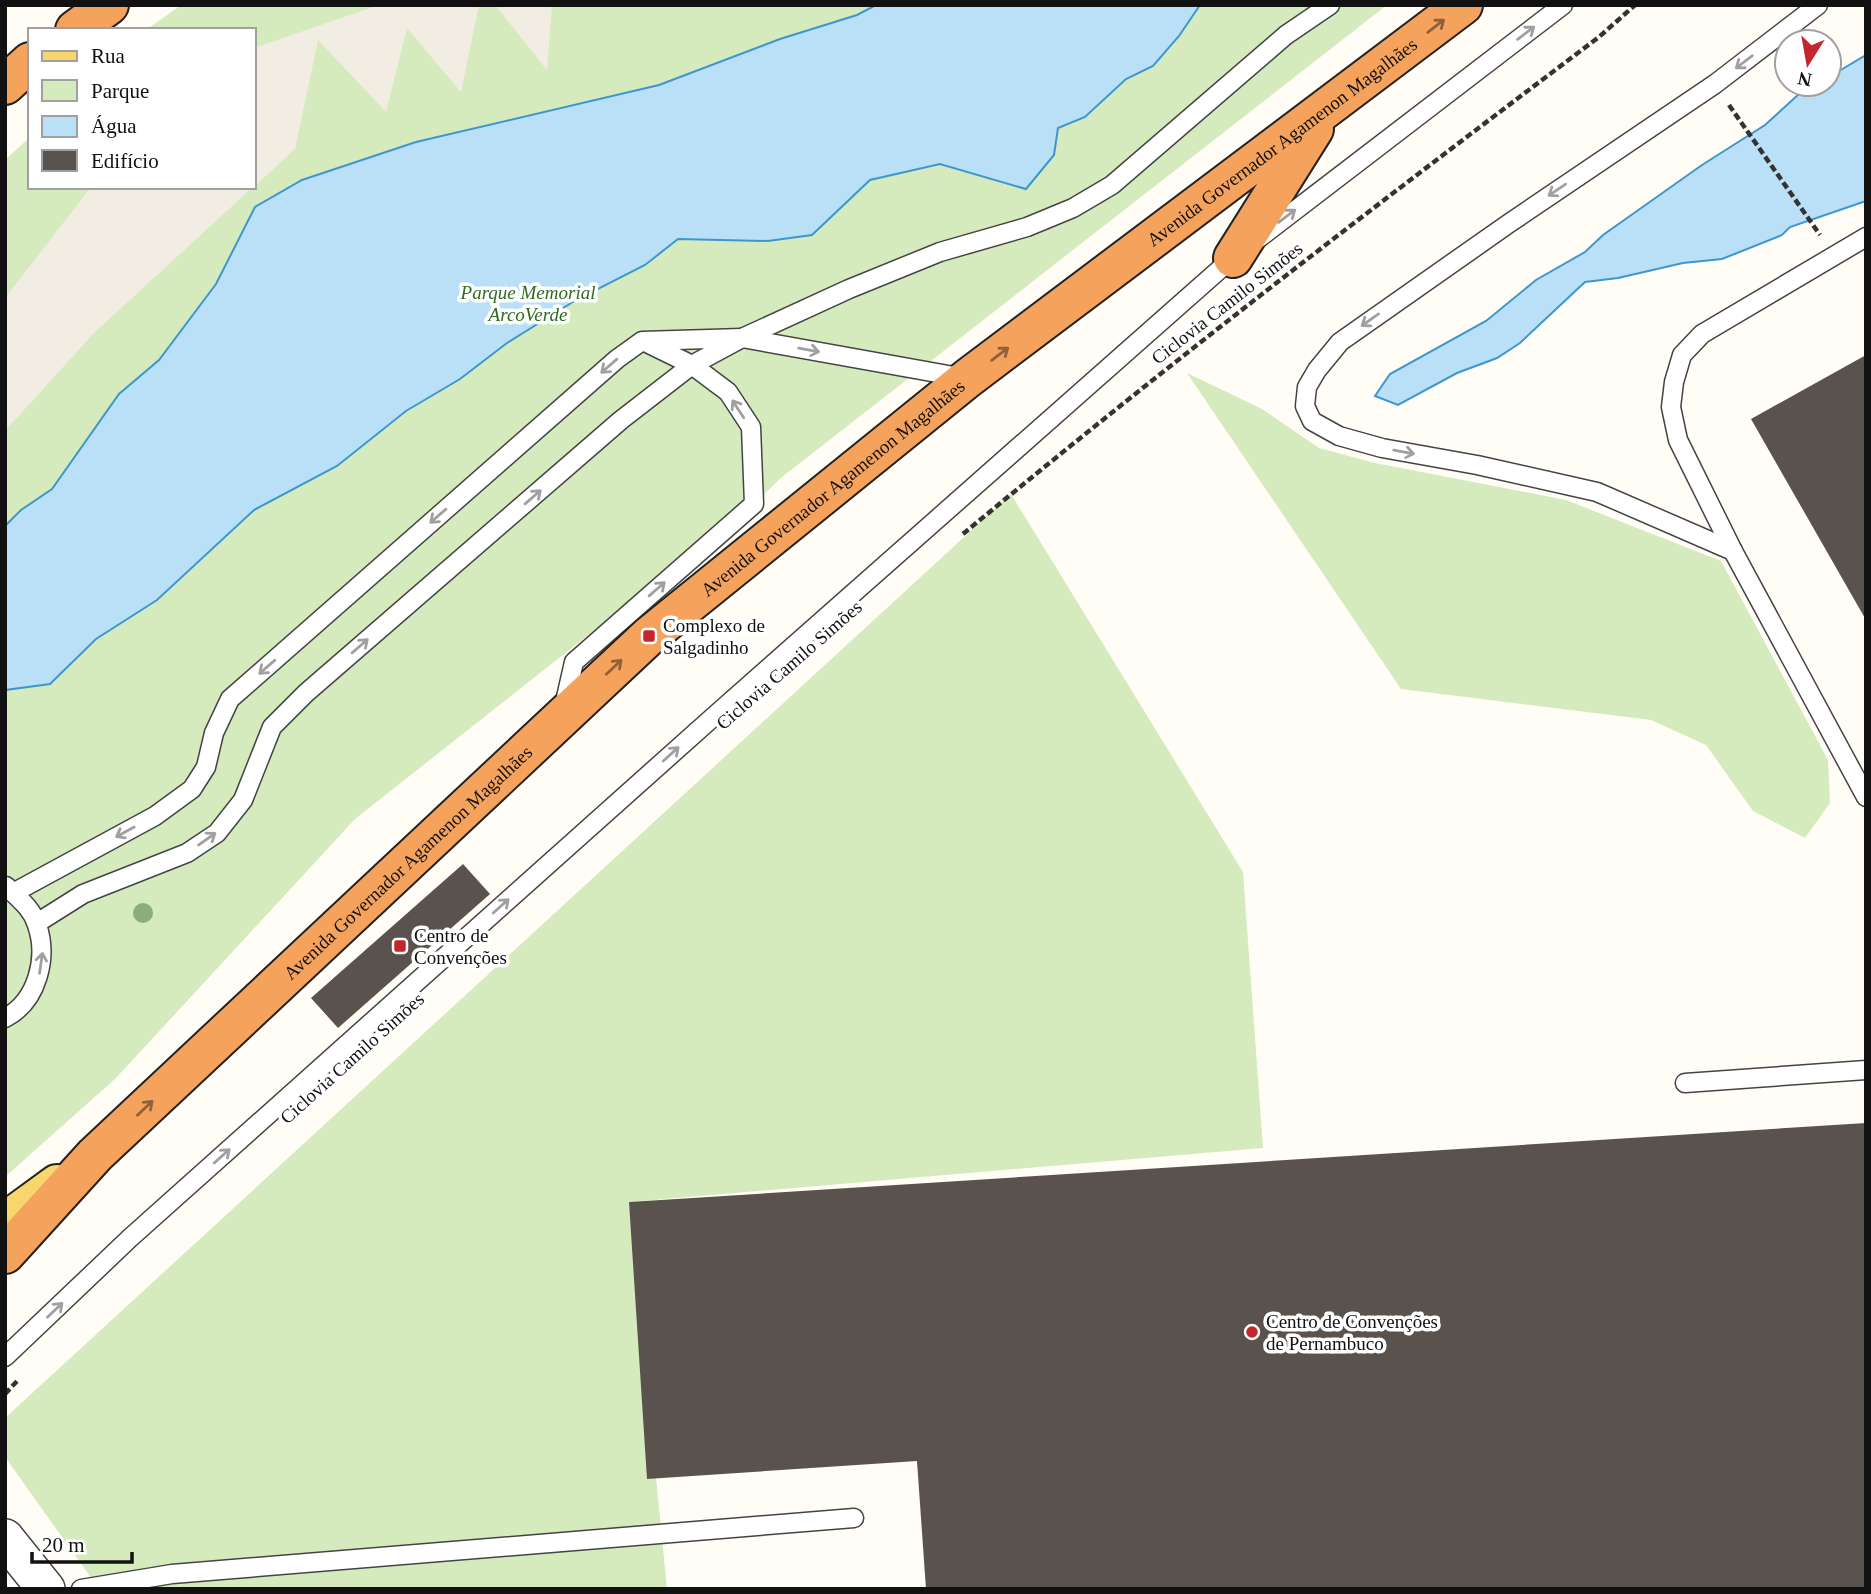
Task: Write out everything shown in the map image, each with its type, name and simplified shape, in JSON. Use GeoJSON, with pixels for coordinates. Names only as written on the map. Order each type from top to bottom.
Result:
{"type":"FeatureCollection","features":[{"type":"Feature","properties":{"kind":"highway"},"geometry":{"type":"LineString","coordinates":[[78,28],[109,5]]}},
{"type":"Feature","properties":{"kind":"highway","name":"Avenida Governador Agamenon Magalhães"},"geometry":{"type":"LineString","coordinates":[[5,1254],[95,1155],[649,636],[968,378],[1463,5]]}},
{"type":"Feature","properties":{"kind":"highway"},"geometry":{"type":"LineString","coordinates":[[5,85],[28,64]]}},
{"type":"Feature","properties":{"kind":"highway"},"geometry":{"type":"LineString","coordinates":[[1233,258],[1325,111]]}},
{"type":"Feature","properties":{"kind":"main road"},"geometry":{"type":"LineString","coordinates":[[64,28],[88,5]]}},
{"type":"Feature","properties":{"kind":"main road"},"geometry":{"type":"LineString","coordinates":[[5,1222],[95,1155]]}},
{"type":"Feature","properties":{"kind":"street"},"geometry":{"type":"LineString","coordinates":[[5,1538],[46,1589]]}},
{"type":"Feature","properties":{"kind":"lane"},"geometry":{"type":"LineString","coordinates":[[37,923],[83,894],[187,853],[217,833],[243,800],[272,727],[306,692],[621,420],[692,365],[742,338],[849,289],[940,252],[1027,227],[1073,208],[1112,185],[1286,35],[1330,5]]}},
{"type":"Feature","properties":{"kind":"lane"},"geometry":{"type":"LineString","coordinates":[[5,1357],[130,1238],[701,727],[1233,258],[1563,5]]}},
{"type":"Feature","properties":{"kind":"lane"},"geometry":{"type":"LineString","coordinates":[[1733,551],[1597,492],[1477,465],[1382,448],[1339,436],[1312,421],[1305,406],[1307,387],[1340,342],[1519,216],[1715,84],[1818,5]]}},
{"type":"Feature","properties":{"kind":"lane"},"geometry":{"type":"LineString","coordinates":[[1866,237],[1702,334],[1682,355],[1674,382],[1671,407],[1678,440],[1733,551],[1866,797]]}},
{"type":"Feature","properties":{"kind":"lane"},"geometry":{"type":"LineString","coordinates":[[5,1018],[28,997],[39,974],[43,948],[37,923],[24,901],[9,889],[155,816],[192,789],[206,767],[214,733],[230,699],[607,368],[642,341],[742,338],[968,378]]}},
{"type":"Feature","properties":{"kind":"lane"},"geometry":{"type":"LineString","coordinates":[[561,716],[574,662],[754,504],[751,428],[728,393],[692,365],[642,341]]}},
{"type":"Feature","properties":{"kind":"lane"},"geometry":{"type":"LineString","coordinates":[[1685,1083],[1866,1070]]}},
{"type":"Feature","properties":{"kind":"lane"},"geometry":{"type":"LineString","coordinates":[[81,1589],[854,1518]]}},
{"type":"Feature","properties":{"kind":"path","name":"Ciclovia Camilo Simões"},"geometry":{"type":"LineString","coordinates":[[960,537],[1052,459],[1313,253],[1599,37],[1635,5]]}},
{"type":"Feature","properties":{"kind":"path"},"geometry":{"type":"LineString","coordinates":[[1737,118],[1825,242]]}},
{"type":"Feature","properties":{"kind":"path"},"geometry":{"type":"LineString","coordinates":[[5,1394],[24,1374]]}},
{"type":"Feature","properties":{"kind":"green space","name":"Parque Memorial ArcoVerde"},"geometry":{"type":"Polygon","coordinates":[[[181,5],[1387,5],[782,477],[754,504],[355,819],[116,1078],[5,1177],[5,160],[28,139],[28,189],[256,189],[256,28],[149,28],[181,5]]]}},
{"type":"Feature","properties":{"kind":"green space"},"geometry":{"type":"Polygon","coordinates":[[[1187,373],[1262,409],[1319,448],[1375,463],[1566,500],[1721,561],[1828,760],[1830,803],[1805,838],[1753,811],[1706,745],[1651,720],[1401,689],[1187,373]]]}},
{"type":"Feature","properties":{"kind":"green space"},"geometry":{"type":"Polygon","coordinates":[[[1011,494],[1243,872],[1263,1148],[629,1202],[667,1589],[99,1589],[5,1457],[5,1418],[1011,494]]]}},
{"type":"Feature","properties":{"kind":"shaded area"},"geometry":{"type":"Polygon","coordinates":[[[379,5],[479,5],[461,92],[407,28],[386,112],[318,40],[295,149],[256,185],[256,47],[379,5]]]}},
{"type":"Feature","properties":{"kind":"shaded area"},"geometry":{"type":"Polygon","coordinates":[[[495,5],[552,5],[547,70],[495,5]]]}},
{"type":"Feature","properties":{"kind":"shaded area"},"geometry":{"type":"Polygon","coordinates":[[[89,189],[251,189],[94,333],[5,431],[5,298],[89,189]]]}},
{"type":"Feature","properties":{"kind":"water"},"geometry":{"type":"Polygon","coordinates":[[[876,5],[1200,5],[1179,36],[1153,66],[1126,79],[1085,117],[1058,128],[1054,155],[1026,189],[940,164],[870,180],[812,235],[768,241],[678,239],[645,265],[576,300],[507,343],[460,379],[406,411],[337,466],[254,510],[157,600],[96,639],[50,684],[5,690],[5,526],[21,510],[52,489],[119,394],[159,360],[216,284],[255,207],[302,180],[416,142],[659,85],[780,39],[857,15],[876,5]]]}},
{"type":"Feature","properties":{"kind":"water"},"geometry":{"type":"Polygon","coordinates":[[[1866,55],[1866,201],[1790,227],[1782,235],[1722,259],[1683,263],[1618,278],[1585,282],[1520,343],[1497,358],[1457,373],[1398,405],[1375,396],[1390,374],[1486,321],[1536,280],[1585,252],[1603,235],[1702,165],[1765,125],[1795,98],[1843,98],[1843,69],[1866,55]]]}},
{"type":"Feature","properties":{"kind":"building"},"geometry":{"type":"Polygon","coordinates":[[[1866,355],[1866,620],[1751,419],[1866,355]]]}},
{"type":"Feature","properties":{"kind":"building","name":"Centro de Convenções"},"geometry":{"type":"Polygon","coordinates":[[[463,864],[490,894],[338,1028],[311,998],[463,864]]]}},
{"type":"Feature","properties":{"kind":"building","name":"Centro de Convenções de Pernambuco"},"geometry":{"type":"Polygon","coordinates":[[[1866,1123],[1866,1589],[926,1589],[917,1461],[647,1479],[629,1202],[1866,1123]]]}},
{"type":"Feature","properties":{"kind":"place","name":"Complexo de Salgadinho"},"geometry":{"type":"Point","coordinates":[649,636]}},
{"type":"Feature","properties":{"kind":"place","name":"Centro de Convenções"},"geometry":{"type":"Point","coordinates":[400,946]}},
{"type":"Feature","properties":{"kind":"place","name":"Centro de Convenções de Pernambuco"},"geometry":{"type":"Point","coordinates":[1252,1332]}}]}
